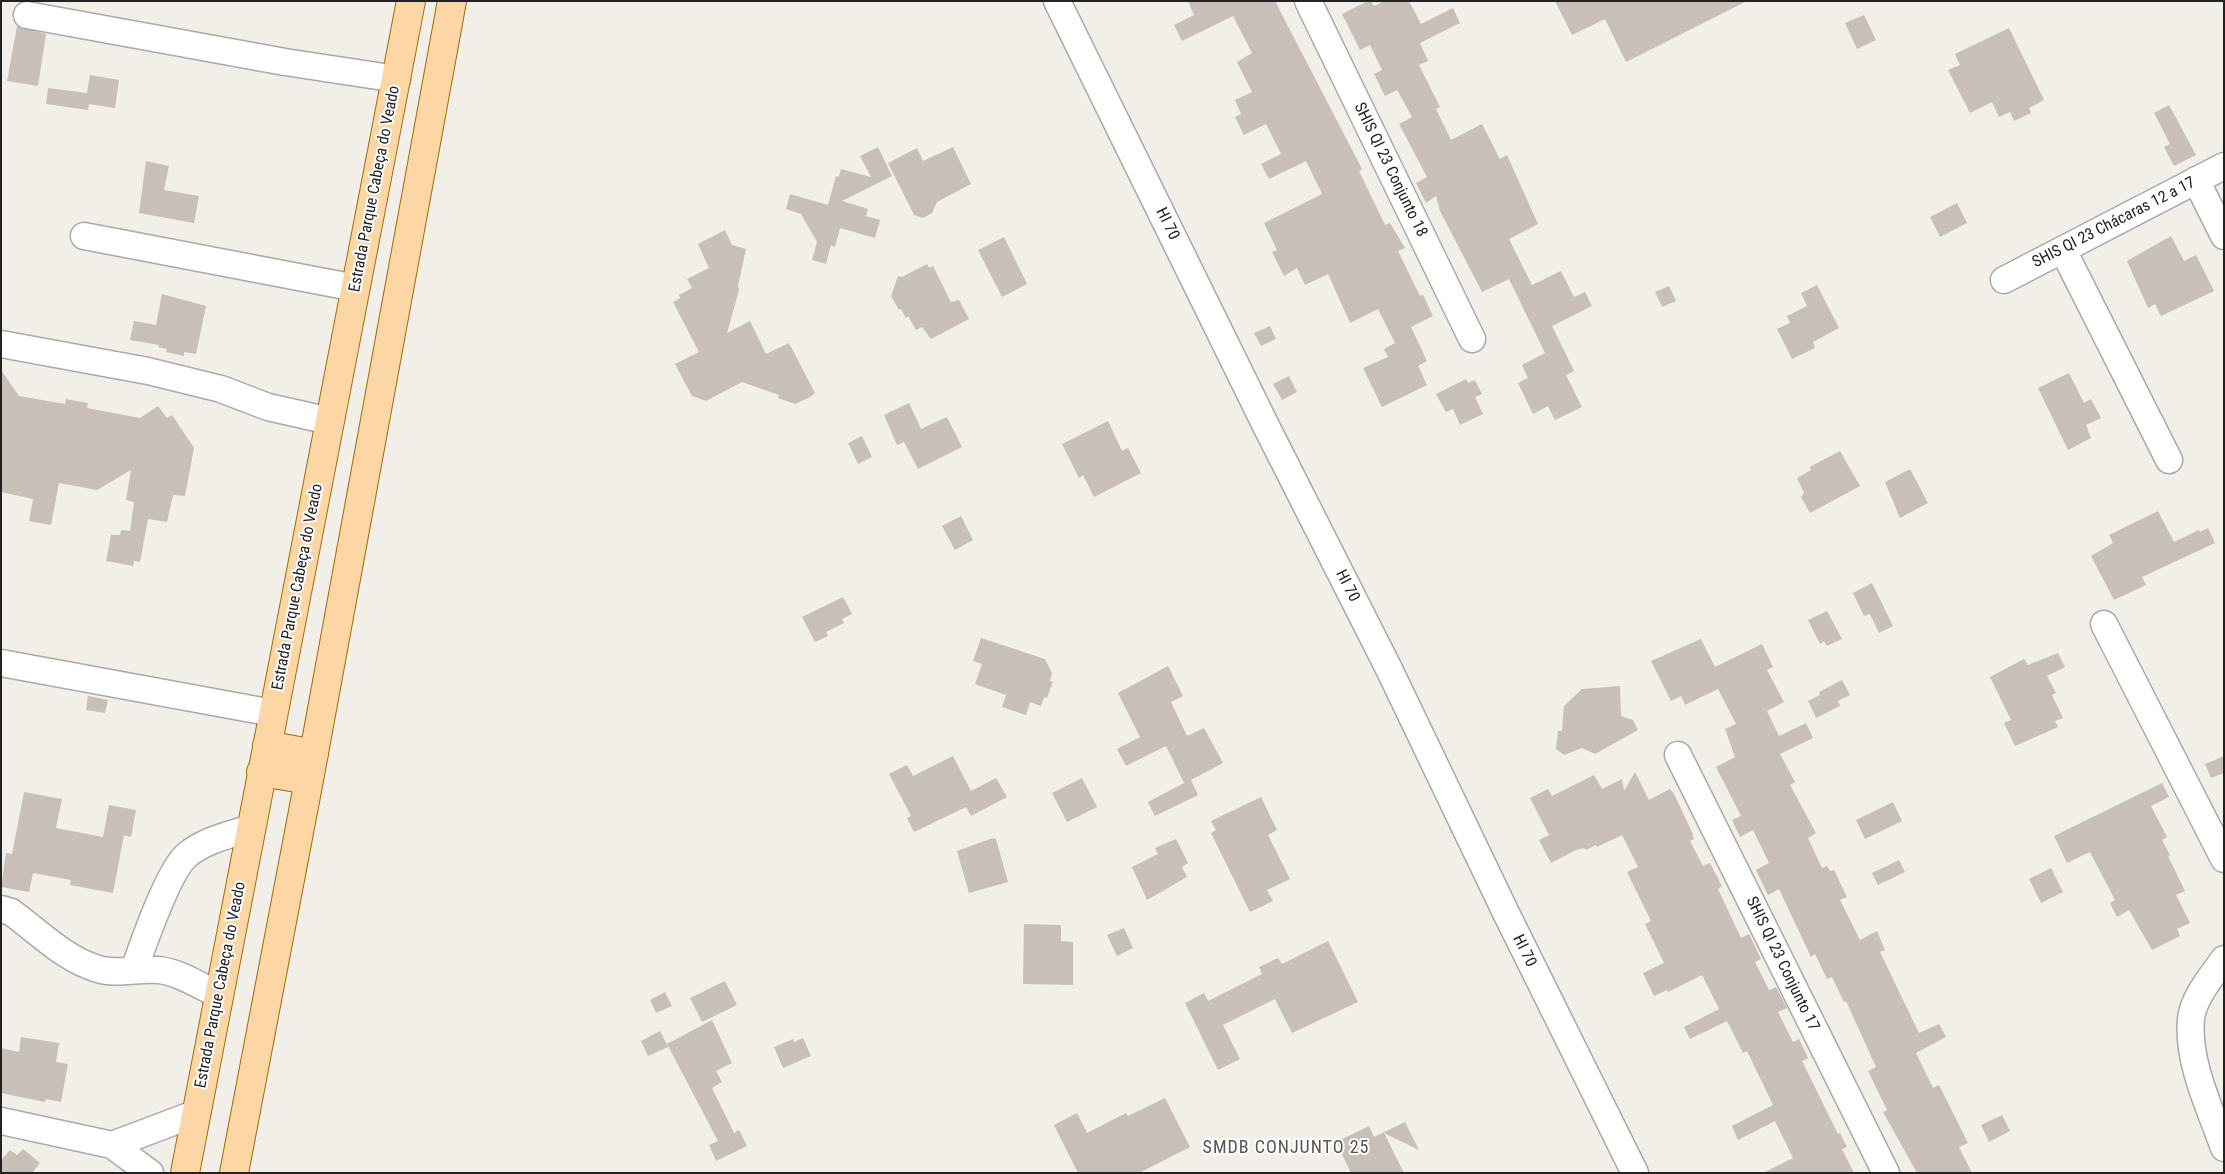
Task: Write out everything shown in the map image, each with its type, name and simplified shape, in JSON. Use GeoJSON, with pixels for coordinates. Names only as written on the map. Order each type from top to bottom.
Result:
{"type":"FeatureCollection","features":[{"type":"Feature","properties":{"kind":"main road","name":"Estrada Parque Cabeça do Veado"},"geometry":{"type":"LineString","coordinates":[[185,1173],[411,1]]}},
{"type":"Feature","properties":{"kind":"main road"},"geometry":{"type":"LineString","coordinates":[[234,1173],[452,1]]}},
{"type":"Feature","properties":{"kind":"main road"},"geometry":{"type":"LineString","coordinates":[[267,744],[311,767]]}},
{"type":"Feature","properties":{"kind":"main road"},"geometry":{"type":"LineString","coordinates":[[261,772],[311,767]]}},
{"type":"Feature","properties":{"kind":"street","name":"HI 70"},"geometry":{"type":"LineString","coordinates":[[1057,1],[1266,426],[1389,669],[1507,915],[1635,1173]]}},
{"type":"Feature","properties":{"kind":"street","name":"SHIS QI 23 Conjunto 18"},"geometry":{"type":"LineString","coordinates":[[1308,1],[1472,339]]}},
{"type":"Feature","properties":{"kind":"street"},"geometry":{"type":"LineString","coordinates":[[27,15],[285,62],[397,79]]}},
{"type":"Feature","properties":{"kind":"street","name":"SHIS QI 23 Chácaras 12 a 17"},"geometry":{"type":"LineString","coordinates":[[2004,280],[2224,166]]}},
{"type":"Feature","properties":{"kind":"street"},"geometry":{"type":"LineString","coordinates":[[2196,180],[2224,236]]}},
{"type":"Feature","properties":{"kind":"street"},"geometry":{"type":"LineString","coordinates":[[84,236],[356,288]]}},
{"type":"Feature","properties":{"kind":"street"},"geometry":{"type":"LineString","coordinates":[[2063,250],[2169,460]]}},
{"type":"Feature","properties":{"kind":"street"},"geometry":{"type":"LineString","coordinates":[[1,344],[148,371],[221,389],[268,407],[330,421]]}},
{"type":"Feature","properties":{"kind":"street"},"geometry":{"type":"LineString","coordinates":[[2104,624],[2224,859]]}},
{"type":"Feature","properties":{"kind":"street"},"geometry":{"type":"LineString","coordinates":[[1,663],[273,713]]}},
{"type":"Feature","properties":{"kind":"street","name":"SHIS QI 23 Conjunto 17"},"geometry":{"type":"LineString","coordinates":[[1678,755],[1886,1173]]}},
{"type":"Feature","properties":{"kind":"street"},"geometry":{"type":"LineString","coordinates":[[134,970],[170,882],[185,857],[215,840],[251,828]]}},
{"type":"Feature","properties":{"kind":"street"},"geometry":{"type":"LineString","coordinates":[[1,909],[11,912],[66,954],[88,966],[115,972],[160,970],[173,973],[219,995]]}},
{"type":"Feature","properties":{"kind":"street"},"geometry":{"type":"LineString","coordinates":[[2224,959],[2203,989],[2191,1018],[2192,1046],[2197,1070],[2224,1148]]}},
{"type":"Feature","properties":{"kind":"street"},"geometry":{"type":"LineString","coordinates":[[112,1145],[197,1113]]}},
{"type":"Feature","properties":{"kind":"street"},"geometry":{"type":"LineString","coordinates":[[1,1121],[112,1145],[150,1173]]}},
{"type":"Feature","properties":{"kind":"building"},"geometry":{"type":"Polygon","coordinates":[[[1188,1],[1275,1],[1362,169],[1359,171],[1385,225],[1390,223],[1405,248],[1398,251],[1420,296],[1423,295],[1433,316],[1411,327],[1427,361],[1418,366],[1427,385],[1382,407],[1363,368],[1388,357],[1384,349],[1395,343],[1378,309],[1350,323],[1328,274],[1305,285],[1297,268],[1284,276],[1272,252],[1277,250],[1264,223],[1322,194],[1306,161],[1269,179],[1261,164],[1281,154],[1266,124],[1244,135],[1235,117],[1241,114],[1235,100],[1252,92],[1237,62],[1252,53],[1233,16],[1182,41],[1174,25],[1194,15],[1188,1]]]}},
{"type":"Feature","properties":{"kind":"building"},"geometry":{"type":"Polygon","coordinates":[[[1371,1],[1374,6],[1384,1],[1409,1],[1421,24],[1453,8],[1460,23],[1420,43],[1428,61],[1419,65],[1440,107],[1436,109],[1451,140],[1482,124],[1500,159],[1507,155],[1538,224],[1509,239],[1532,285],[1561,271],[1574,297],[1585,292],[1592,306],[1552,326],[1574,371],[1566,375],[1582,407],[1555,420],[1548,406],[1533,414],[1518,383],[1528,378],[1522,365],[1545,353],[1509,279],[1482,292],[1440,211],[1436,196],[1426,203],[1416,183],[1427,177],[1399,124],[1412,117],[1397,90],[1385,96],[1374,74],[1382,70],[1370,45],[1360,50],[1342,14],[1371,1]]]}},
{"type":"Feature","properties":{"kind":"building"},"geometry":{"type":"Polygon","coordinates":[[[1555,1],[1747,1],[1626,62],[1605,19],[1572,35],[1555,1]]]}},
{"type":"Feature","properties":{"kind":"building"},"geometry":{"type":"Polygon","coordinates":[[[1864,15],[1876,40],[1857,49],[1845,23],[1864,15]]]}},
{"type":"Feature","properties":{"kind":"building"},"geometry":{"type":"Polygon","coordinates":[[[17,26],[46,34],[38,86],[7,81],[17,26]]]}},
{"type":"Feature","properties":{"kind":"building"},"geometry":{"type":"Polygon","coordinates":[[[2009,28],[2044,100],[2029,108],[2031,113],[2014,121],[2010,112],[1999,117],[1992,102],[1970,113],[1948,70],[1960,65],[1955,54],[2009,28]]]}},
{"type":"Feature","properties":{"kind":"building"},"geometry":{"type":"Polygon","coordinates":[[[90,75],[119,80],[115,108],[89,104],[88,110],[46,104],[48,88],[87,93],[90,75]]]}},
{"type":"Feature","properties":{"kind":"building"},"geometry":{"type":"Polygon","coordinates":[[[2169,105],[2196,155],[2174,166],[2164,147],[2170,144],[2154,113],[2169,105]]]}},
{"type":"Feature","properties":{"kind":"building"},"geometry":{"type":"Polygon","coordinates":[[[878,147],[892,176],[842,201],[868,209],[866,216],[880,220],[875,238],[840,228],[835,247],[831,245],[826,264],[812,260],[817,242],[801,214],[786,209],[790,194],[828,205],[836,176],[839,177],[841,169],[871,177],[860,156],[878,147]]]}},
{"type":"Feature","properties":{"kind":"building"},"geometry":{"type":"Polygon","coordinates":[[[953,147],[971,184],[937,202],[932,213],[923,218],[914,215],[888,163],[917,148],[923,161],[953,147]]]}},
{"type":"Feature","properties":{"kind":"building"},"geometry":{"type":"Polygon","coordinates":[[[146,161],[169,166],[164,190],[199,196],[194,223],[139,213],[146,161]]]}},
{"type":"Feature","properties":{"kind":"building"},"geometry":{"type":"Polygon","coordinates":[[[1957,203],[1967,223],[1940,237],[1930,217],[1957,203]]]}},
{"type":"Feature","properties":{"kind":"building"},"geometry":{"type":"Polygon","coordinates":[[[725,230],[732,245],[746,249],[738,286],[739,290],[727,333],[750,321],[766,354],[789,343],[815,393],[795,404],[778,398],[779,395],[742,382],[706,401],[692,396],[675,364],[699,352],[673,302],[680,298],[679,295],[692,288],[687,279],[709,268],[698,244],[725,230]]]}},
{"type":"Feature","properties":{"kind":"building"},"geometry":{"type":"Polygon","coordinates":[[[2171,236],[2184,261],[2196,255],[2214,291],[2161,316],[2155,304],[2148,308],[2127,261],[2171,236]]]}},
{"type":"Feature","properties":{"kind":"building"},"geometry":{"type":"Polygon","coordinates":[[[1004,237],[1027,284],[1002,297],[978,250],[1004,237]]]}},
{"type":"Feature","properties":{"kind":"building"},"geometry":{"type":"Polygon","coordinates":[[[927,264],[929,268],[933,266],[951,302],[959,300],[969,319],[931,339],[922,327],[916,330],[908,316],[906,318],[901,309],[899,310],[891,296],[898,276],[902,277],[927,264]]]}},
{"type":"Feature","properties":{"kind":"building"},"geometry":{"type":"Polygon","coordinates":[[[1817,285],[1839,328],[1813,342],[1815,348],[1792,359],[1777,329],[1790,323],[1787,316],[1807,306],[1801,293],[1817,285]]]}},
{"type":"Feature","properties":{"kind":"building"},"geometry":{"type":"Polygon","coordinates":[[[1669,286],[1676,301],[1662,307],[1655,292],[1669,286]]]}},
{"type":"Feature","properties":{"kind":"building"},"geometry":{"type":"Polygon","coordinates":[[[162,294],[206,306],[196,354],[184,352],[184,356],[166,352],[167,349],[158,347],[159,345],[130,340],[134,321],[156,325],[162,294]]]}},
{"type":"Feature","properties":{"kind":"building"},"geometry":{"type":"Polygon","coordinates":[[[1270,326],[1276,339],[1261,346],[1254,333],[1270,326]]]}},
{"type":"Feature","properties":{"kind":"building"},"geometry":{"type":"Polygon","coordinates":[[[1,370],[19,396],[65,404],[66,399],[88,403],[87,408],[140,418],[158,406],[167,418],[172,415],[194,448],[185,496],[173,495],[167,522],[148,519],[140,562],[134,561],[133,566],[106,561],[111,535],[120,535],[121,530],[130,531],[134,502],[126,500],[131,470],[97,490],[59,483],[51,525],[29,521],[33,499],[1,492],[1,370]]]}},
{"type":"Feature","properties":{"kind":"building"},"geometry":{"type":"Polygon","coordinates":[[[2069,373],[2084,403],[2091,399],[2101,418],[2086,425],[2091,438],[2068,450],[2038,388],[2069,373]]]}},
{"type":"Feature","properties":{"kind":"building"},"geometry":{"type":"Polygon","coordinates":[[[1289,376],[1297,392],[1282,400],[1273,384],[1289,376]]]}},
{"type":"Feature","properties":{"kind":"building"},"geometry":{"type":"Polygon","coordinates":[[[1466,379],[1468,383],[1475,380],[1482,394],[1475,397],[1483,414],[1460,425],[1453,409],[1446,412],[1436,394],[1466,379]]]}},
{"type":"Feature","properties":{"kind":"building"},"geometry":{"type":"Polygon","coordinates":[[[909,403],[921,429],[947,417],[962,447],[918,469],[904,442],[897,445],[884,415],[909,403]]]}},
{"type":"Feature","properties":{"kind":"building"},"geometry":{"type":"Polygon","coordinates":[[[1108,421],[1122,451],[1128,448],[1141,473],[1094,497],[1083,475],[1079,478],[1062,444],[1108,421]]]}},
{"type":"Feature","properties":{"kind":"building"},"geometry":{"type":"Polygon","coordinates":[[[862,436],[872,457],[858,464],[848,443],[862,436]]]}},
{"type":"Feature","properties":{"kind":"building"},"geometry":{"type":"Polygon","coordinates":[[[1840,451],[1860,486],[1810,513],[1801,497],[1804,493],[1797,478],[1811,470],[1810,467],[1840,451]]]}},
{"type":"Feature","properties":{"kind":"building"},"geometry":{"type":"Polygon","coordinates":[[[1910,469],[1928,503],[1900,518],[1885,482],[1910,469]]]}},
{"type":"Feature","properties":{"kind":"building"},"geometry":{"type":"Polygon","coordinates":[[[2158,511],[2174,542],[2199,530],[2200,532],[2208,528],[2215,543],[2142,577],[2146,585],[2114,600],[2091,556],[2113,543],[2109,535],[2158,511]]]}},
{"type":"Feature","properties":{"kind":"building"},"geometry":{"type":"Polygon","coordinates":[[[961,516],[973,540],[955,550],[942,526],[961,516]]]}},
{"type":"Feature","properties":{"kind":"building"},"geometry":{"type":"Polygon","coordinates":[[[1872,583],[1893,626],[1879,633],[1870,614],[1864,616],[1853,593],[1872,583]]]}},
{"type":"Feature","properties":{"kind":"building"},"geometry":{"type":"Polygon","coordinates":[[[843,597],[852,614],[842,619],[844,623],[826,632],[828,636],[815,642],[802,617],[843,597]]]}},
{"type":"Feature","properties":{"kind":"building"},"geometry":{"type":"Polygon","coordinates":[[[1827,611],[1842,639],[1827,646],[1824,641],[1820,644],[1808,620],[1827,611]]]}},
{"type":"Feature","properties":{"kind":"building"},"geometry":{"type":"Polygon","coordinates":[[[981,638],[1045,659],[1052,673],[1050,681],[1053,682],[1047,698],[1044,697],[1041,706],[1030,702],[1026,715],[1002,707],[1006,695],[975,684],[982,664],[973,661],[981,638]]]}},
{"type":"Feature","properties":{"kind":"building"},"geometry":{"type":"Polygon","coordinates":[[[1701,639],[1715,667],[1762,644],[1773,667],[1767,670],[1784,702],[1767,711],[1779,736],[1806,723],[1813,738],[1780,754],[1795,782],[1790,785],[1816,833],[1808,838],[1822,868],[1827,866],[1830,871],[1834,870],[1847,897],[1840,900],[1860,940],[1877,931],[1885,950],[1880,952],[1919,1033],[1939,1024],[1946,1037],[1916,1053],[1933,1088],[1939,1085],[1968,1143],[1959,1147],[1972,1173],[1917,1173],[1883,1112],[1887,1110],[1868,1071],[1876,1067],[1846,1001],[1844,1002],[1832,977],[1827,979],[1815,954],[1811,957],[1779,889],[1768,895],[1756,870],[1769,863],[1753,830],[1740,837],[1732,820],[1741,816],[1716,767],[1735,757],[1725,729],[1736,724],[1718,689],[1685,705],[1681,696],[1671,701],[1651,661],[1701,639]]]}},
{"type":"Feature","properties":{"kind":"building"},"geometry":{"type":"Polygon","coordinates":[[[2058,653],[2065,667],[2047,676],[2056,693],[2052,695],[2063,718],[2055,721],[2058,727],[2015,746],[2004,723],[2011,720],[1990,677],[2024,659],[2028,665],[2058,653]]]}},
{"type":"Feature","properties":{"kind":"building"},"geometry":{"type":"Polygon","coordinates":[[[1168,666],[1183,696],[1171,702],[1187,736],[1204,728],[1223,763],[1191,780],[1198,795],[1155,816],[1148,802],[1184,783],[1166,746],[1126,766],[1117,749],[1140,737],[1118,693],[1168,666]]]}},
{"type":"Feature","properties":{"kind":"building"},"geometry":{"type":"Polygon","coordinates":[[[1842,680],[1850,695],[1838,701],[1840,706],[1816,718],[1808,701],[1820,695],[1819,692],[1842,680]]]}},
{"type":"Feature","properties":{"kind":"building"},"geometry":{"type":"Polygon","coordinates":[[[1620,686],[1621,716],[1633,720],[1638,730],[1595,754],[1582,748],[1564,755],[1556,749],[1558,731],[1562,731],[1564,706],[1582,689],[1620,686]]]}},
{"type":"Feature","properties":{"kind":"building"},"geometry":{"type":"Polygon","coordinates":[[[88,696],[108,700],[105,713],[86,710],[88,696]]]}},
{"type":"Feature","properties":{"kind":"building"},"geometry":{"type":"Polygon","coordinates":[[[953,756],[971,791],[996,778],[1007,797],[971,816],[966,807],[914,832],[907,818],[911,816],[889,774],[907,765],[913,776],[953,756]]]}},
{"type":"Feature","properties":{"kind":"building"},"geometry":{"type":"Polygon","coordinates":[[[2224,756],[2224,773],[2211,778],[2205,764],[2224,756]]]}},
{"type":"Feature","properties":{"kind":"building"},"geometry":{"type":"Polygon","coordinates":[[[1635,772],[1649,800],[1670,789],[1674,794],[1692,832],[1694,839],[1690,841],[1703,866],[1710,863],[1722,886],[1718,889],[1741,938],[1749,934],[1761,959],[1755,962],[1769,990],[1776,987],[1787,1008],[1778,1012],[1793,1042],[1799,1039],[1808,1058],[1802,1061],[1838,1134],[1840,1133],[1847,1147],[1842,1149],[1854,1173],[1763,1173],[1793,1158],[1775,1121],[1738,1140],[1732,1126],[1773,1105],[1747,1051],[1743,1053],[1727,1021],[1690,1039],[1684,1027],[1719,1009],[1702,975],[1668,992],[1667,990],[1654,996],[1643,973],[1664,963],[1645,924],[1651,921],[1627,872],[1638,867],[1622,835],[1597,847],[1596,845],[1586,850],[1584,848],[1576,850],[1551,863],[1539,840],[1549,835],[1530,798],[1548,789],[1552,796],[1594,775],[1602,789],[1622,779],[1624,791],[1635,772]]]}},
{"type":"Feature","properties":{"kind":"building"},"geometry":{"type":"Polygon","coordinates":[[[1082,778],[1097,807],[1067,822],[1052,793],[1082,778]]]}},
{"type":"Feature","properties":{"kind":"building"},"geometry":{"type":"Polygon","coordinates":[[[2162,783],[2169,797],[2151,806],[2167,837],[2162,840],[2185,891],[2176,895],[2190,923],[2177,929],[2180,936],[2152,950],[2129,910],[2117,917],[2110,903],[2115,900],[2090,852],[2067,863],[2054,836],[2162,783]]]}},
{"type":"Feature","properties":{"kind":"building"},"geometry":{"type":"Polygon","coordinates":[[[24,792],[62,799],[56,828],[103,837],[109,805],[136,810],[131,837],[124,835],[113,893],[70,885],[71,880],[33,873],[29,892],[1,887],[6,853],[12,854],[24,792]]]}},
{"type":"Feature","properties":{"kind":"building"},"geometry":{"type":"Polygon","coordinates":[[[1261,797],[1277,830],[1268,835],[1290,879],[1267,890],[1273,901],[1250,912],[1211,833],[1216,830],[1211,821],[1261,797]]]}},
{"type":"Feature","properties":{"kind":"building"},"geometry":{"type":"Polygon","coordinates":[[[1893,802],[1902,821],[1865,839],[1856,820],[1893,802]]]}},
{"type":"Feature","properties":{"kind":"building"},"geometry":{"type":"Polygon","coordinates":[[[993,838],[996,839],[1008,882],[969,893],[957,851],[993,838]]]}},
{"type":"Feature","properties":{"kind":"building"},"geometry":{"type":"Polygon","coordinates":[[[1176,839],[1188,863],[1182,867],[1187,877],[1147,900],[1132,867],[1158,854],[1155,848],[1176,839]]]}},
{"type":"Feature","properties":{"kind":"building"},"geometry":{"type":"Polygon","coordinates":[[[1899,860],[1905,872],[1878,885],[1872,873],[1899,860]]]}},
{"type":"Feature","properties":{"kind":"building"},"geometry":{"type":"Polygon","coordinates":[[[2051,868],[2063,892],[2041,903],[2029,879],[2051,868]]]}},
{"type":"Feature","properties":{"kind":"building"},"geometry":{"type":"Polygon","coordinates":[[[1024,924],[1061,925],[1061,941],[1073,942],[1073,985],[1023,984],[1024,924]]]}},
{"type":"Feature","properties":{"kind":"building"},"geometry":{"type":"Polygon","coordinates":[[[1124,928],[1133,948],[1117,956],[1107,935],[1124,928]]]}},
{"type":"Feature","properties":{"kind":"building"},"geometry":{"type":"Polygon","coordinates":[[[1328,941],[1358,1002],[1292,1033],[1275,999],[1223,1025],[1240,1059],[1218,1070],[1185,1003],[1204,993],[1208,1001],[1262,974],[1259,967],[1278,958],[1282,964],[1328,941]]]}},
{"type":"Feature","properties":{"kind":"building"},"geometry":{"type":"Polygon","coordinates":[[[725,981],[737,1005],[702,1022],[690,998],[725,981]]]}},
{"type":"Feature","properties":{"kind":"building"},"geometry":{"type":"Polygon","coordinates":[[[665,992],[672,1006],[656,1013],[650,1000],[665,992]]]}},
{"type":"Feature","properties":{"kind":"building"},"geometry":{"type":"Polygon","coordinates":[[[712,1020],[732,1063],[716,1071],[722,1082],[712,1088],[734,1133],[739,1130],[747,1146],[716,1161],[709,1145],[718,1141],[667,1044],[712,1020]]]}},
{"type":"Feature","properties":{"kind":"building"},"geometry":{"type":"Polygon","coordinates":[[[660,1031],[668,1047],[648,1056],[641,1041],[660,1031]]]}},
{"type":"Feature","properties":{"kind":"building"},"geometry":{"type":"Polygon","coordinates":[[[21,1037],[59,1043],[56,1062],[68,1064],[61,1102],[46,1099],[45,1102],[1,1093],[1,1048],[19,1052],[21,1037]]]}},
{"type":"Feature","properties":{"kind":"building"},"geometry":{"type":"Polygon","coordinates":[[[803,1038],[811,1056],[783,1068],[774,1047],[793,1039],[794,1042],[803,1038]]]}},
{"type":"Feature","properties":{"kind":"building"},"geometry":{"type":"Polygon","coordinates":[[[1165,1098],[1190,1147],[1139,1173],[1078,1173],[1054,1125],[1077,1113],[1087,1133],[1126,1113],[1128,1116],[1165,1098]]]}},
{"type":"Feature","properties":{"kind":"building"},"geometry":{"type":"Polygon","coordinates":[[[2002,1115],[2010,1131],[1989,1142],[1981,1125],[2002,1115]]]}},
{"type":"Feature","properties":{"kind":"building"},"geometry":{"type":"Polygon","coordinates":[[[1405,1122],[1419,1150],[1384,1133],[1404,1173],[1351,1173],[1336,1142],[1369,1126],[1374,1137],[1405,1122]]]}},
{"type":"Feature","properties":{"kind":"building"},"geometry":{"type":"Polygon","coordinates":[[[23,1149],[40,1163],[32,1173],[1,1173],[1,1160],[10,1150],[17,1155],[23,1149]]]}},
{"type":"Feature","properties":{"kind":"district","name":"SMDB CONJUNTO 25"},"geometry":{"type":"Point","coordinates":[1286,1148]}}]}
